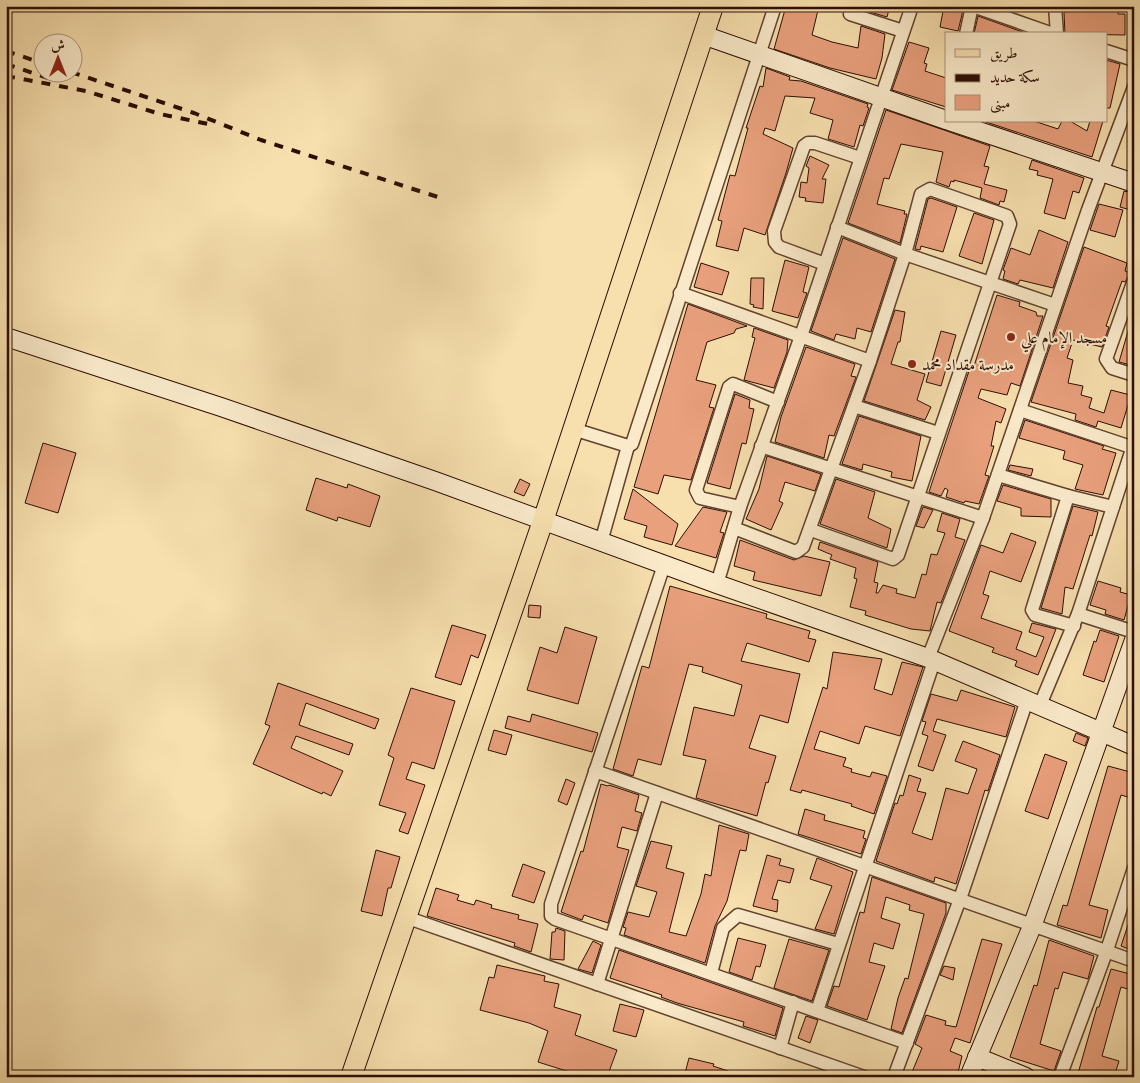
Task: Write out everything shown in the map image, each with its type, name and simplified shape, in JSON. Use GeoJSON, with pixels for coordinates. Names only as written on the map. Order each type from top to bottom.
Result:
{"type":"FeatureCollection","features":[{"type":"Feature","properties":{"kind":"main road"},"geometry":{"type":"LineString","coordinates":[[707,36],[713,6]]}},
{"type":"Feature","properties":{"kind":"main road"},"geometry":{"type":"LineString","coordinates":[[360,1077],[547,523],[707,36],[721,6]]}},
{"type":"Feature","properties":{"kind":"main road"},"geometry":{"type":"LineString","coordinates":[[351,1077],[547,523]]}},
{"type":"Feature","properties":{"kind":"street"},"geometry":{"type":"LineString","coordinates":[[601,542],[628,446],[632,444],[775,6]]}},
{"type":"Feature","properties":{"kind":"street"},"geometry":{"type":"LineString","coordinates":[[853,6],[850,14],[903,32]]}},
{"type":"Feature","properties":{"kind":"street"},"geometry":{"type":"LineString","coordinates":[[717,584],[740,507],[801,336],[912,6]]}},
{"type":"Feature","properties":{"kind":"street"},"geometry":{"type":"LineString","coordinates":[[966,32],[972,6],[1049,32]]}},
{"type":"Feature","properties":{"kind":"street"},"geometry":{"type":"LineString","coordinates":[[1055,6],[1055,32]]}},
{"type":"Feature","properties":{"kind":"street"},"geometry":{"type":"LineString","coordinates":[[707,36],[945,120]]}},
{"type":"Feature","properties":{"kind":"street"},"geometry":{"type":"LineString","coordinates":[[1108,52],[1134,60]]}},
{"type":"Feature","properties":{"kind":"street"},"geometry":{"type":"LineString","coordinates":[[817,1011],[931,659],[983,518],[1055,305],[1133,90]]}},
{"type":"Feature","properties":{"kind":"street"},"geometry":{"type":"LineString","coordinates":[[951,122],[1134,183]]}},
{"type":"Feature","properties":{"kind":"street"},"geometry":{"type":"LineString","coordinates":[[825,264],[779,247],[775,242],[774,232],[804,146],[808,143],[815,143],[860,158]]}},
{"type":"Feature","properties":{"kind":"street"},"geometry":{"type":"LineString","coordinates":[[734,528],[796,552],[803,547],[811,530],[870,361],[906,254],[922,194],[930,189],[1010,218],[1010,224],[896,558],[811,530]]}},
{"type":"Feature","properties":{"kind":"street"},"geometry":{"type":"LineString","coordinates":[[837,227],[906,254],[1055,305]]}},
{"type":"Feature","properties":{"kind":"street"},"geometry":{"type":"LineString","coordinates":[[1134,280],[1106,359],[1112,368],[1134,375]]}},
{"type":"Feature","properties":{"kind":"street"},"geometry":{"type":"LineString","coordinates":[[680,293],[870,361]]}},
{"type":"Feature","properties":{"kind":"street"},"geometry":{"type":"LineString","coordinates":[[6,337],[231,410],[931,659],[1134,746]]}},
{"type":"Feature","properties":{"kind":"street"},"geometry":{"type":"LineString","coordinates":[[740,507],[700,498],[696,490],[729,387],[734,384],[778,402]]}},
{"type":"Feature","properties":{"kind":"street"},"geometry":{"type":"LineString","coordinates":[[854,406],[938,433]]}},
{"type":"Feature","properties":{"kind":"street"},"geometry":{"type":"LineString","coordinates":[[894,1077],[1034,703],[1076,620],[1133,446],[1020,410]]}},
{"type":"Feature","properties":{"kind":"street"},"geometry":{"type":"LineString","coordinates":[[577,430],[628,446]]}},
{"type":"Feature","properties":{"kind":"street"},"geometry":{"type":"LineString","coordinates":[[761,446],[983,518]]}},
{"type":"Feature","properties":{"kind":"street"},"geometry":{"type":"LineString","coordinates":[[998,475],[1113,507]]}},
{"type":"Feature","properties":{"kind":"street"},"geometry":{"type":"LineString","coordinates":[[1068,496],[1032,610],[1035,615],[1076,620],[1134,632]]}},
{"type":"Feature","properties":{"kind":"street"},"geometry":{"type":"LineString","coordinates":[[664,565],[550,910],[555,919],[907,1043]]}},
{"type":"Feature","properties":{"kind":"street"},"geometry":{"type":"LineString","coordinates":[[969,1077],[981,1065],[1134,640]]}},
{"type":"Feature","properties":{"kind":"street"},"geometry":{"type":"LineString","coordinates":[[595,771],[1134,960]]}},
{"type":"Feature","properties":{"kind":"street"},"geometry":{"type":"LineString","coordinates":[[597,984],[657,793]]}},
{"type":"Feature","properties":{"kind":"street"},"geometry":{"type":"LineString","coordinates":[[1060,1077],[1107,950],[1134,868]]}},
{"type":"Feature","properties":{"kind":"street"},"geometry":{"type":"LineString","coordinates":[[711,973],[724,928],[738,915],[838,944]]}},
{"type":"Feature","properties":{"kind":"street"},"geometry":{"type":"LineString","coordinates":[[414,920],[864,1077]]}},
{"type":"Feature","properties":{"kind":"street"},"geometry":{"type":"LineString","coordinates":[[780,1048],[793,1002]]}},
{"type":"Feature","properties":{"kind":"street"},"geometry":{"type":"LineString","coordinates":[[981,1065],[1026,1077]]}},
{"type":"Feature","properties":{"kind":"building"},"geometry":{"type":"Polygon","coordinates":[[[786,6],[819,6],[812,35],[832,42],[858,48],[861,26],[885,34],[882,58],[876,79],[830,68],[774,49],[786,6]]]}},
{"type":"Feature","properties":{"kind":"building"},"geometry":{"type":"Polygon","coordinates":[[[863,6],[890,6],[887,17],[863,10],[863,6]]]}},
{"type":"Feature","properties":{"kind":"building"},"geometry":{"type":"Polygon","coordinates":[[[944,6],[964,6],[958,31],[940,27],[944,6]]]}},
{"type":"Feature","properties":{"kind":"building"},"geometry":{"type":"Polygon","coordinates":[[[1078,6],[1118,6],[1118,14],[1125,14],[1125,35],[1108,35],[1108,32],[1065,32],[1064,12],[1079,11],[1078,6]]]}},
{"type":"Feature","properties":{"kind":"building"},"geometry":{"type":"Polygon","coordinates":[[[978,16],[1022,32],[974,32],[978,16]]]}},
{"type":"Feature","properties":{"kind":"building"},"geometry":{"type":"Polygon","coordinates":[[[909,42],[929,48],[924,63],[927,64],[925,71],[945,78],[945,107],[892,90],[909,42]]]}},
{"type":"Feature","properties":{"kind":"building"},"geometry":{"type":"Polygon","coordinates":[[[1108,61],[1120,64],[1110,108],[1108,108],[1108,61]]]}},
{"type":"Feature","properties":{"kind":"building"},"geometry":{"type":"Polygon","coordinates":[[[766,68],[790,77],[789,80],[801,81],[868,104],[867,107],[869,108],[863,126],[860,125],[854,147],[828,139],[833,120],[810,113],[815,98],[785,96],[775,131],[765,128],[763,134],[793,148],[786,173],[765,235],[744,228],[738,251],[716,246],[722,221],[718,220],[730,175],[735,176],[748,128],[746,128],[760,86],[763,87],[766,68]]]}},
{"type":"Feature","properties":{"kind":"building"},"geometry":{"type":"Polygon","coordinates":[[[886,110],[990,146],[984,166],[989,167],[984,184],[1007,190],[1004,202],[1000,201],[999,205],[980,198],[982,188],[954,180],[954,182],[951,181],[949,187],[936,182],[943,152],[901,144],[889,179],[884,178],[877,204],[905,211],[904,214],[907,214],[900,243],[848,223],[886,110]]]}},
{"type":"Feature","properties":{"kind":"building"},"geometry":{"type":"Polygon","coordinates":[[[986,122],[1037,122],[1058,129],[1062,122],[1072,122],[1087,131],[1090,122],[1103,122],[1092,157],[986,122]]]}},
{"type":"Feature","properties":{"kind":"building"},"geometry":{"type":"Polygon","coordinates":[[[810,156],[829,165],[822,179],[826,179],[823,203],[805,201],[806,198],[799,197],[801,182],[807,183],[809,168],[806,166],[810,156]]]}},
{"type":"Feature","properties":{"kind":"building"},"geometry":{"type":"Polygon","coordinates":[[[1032,160],[1084,178],[1079,193],[1073,191],[1065,219],[1044,213],[1053,179],[1037,175],[1038,171],[1029,169],[1032,160]]]}},
{"type":"Feature","properties":{"kind":"building"},"geometry":{"type":"Polygon","coordinates":[[[1124,191],[1134,193],[1134,211],[1120,207],[1124,191]]]}},
{"type":"Feature","properties":{"kind":"building"},"geometry":{"type":"Polygon","coordinates":[[[931,198],[957,207],[943,252],[921,246],[920,250],[915,249],[928,199],[931,198]]]}},
{"type":"Feature","properties":{"kind":"building"},"geometry":{"type":"Polygon","coordinates":[[[1099,204],[1123,210],[1115,237],[1090,230],[1099,204]]]}},
{"type":"Feature","properties":{"kind":"building"},"geometry":{"type":"Polygon","coordinates":[[[974,213],[994,220],[982,264],[959,256],[974,213]]]}},
{"type":"Feature","properties":{"kind":"building"},"geometry":{"type":"Polygon","coordinates":[[[1039,230],[1068,242],[1053,288],[1020,280],[1018,284],[1003,279],[1005,271],[1003,270],[1011,248],[1030,255],[1039,230]]]}},
{"type":"Feature","properties":{"kind":"building"},"geometry":{"type":"Polygon","coordinates":[[[843,238],[895,259],[871,332],[857,328],[855,339],[836,334],[834,340],[811,331],[843,238]]]}},
{"type":"Feature","properties":{"kind":"building"},"geometry":{"type":"Polygon","coordinates":[[[1084,247],[1127,263],[1125,271],[1130,273],[1125,282],[1122,281],[1106,326],[1109,327],[1102,347],[1073,340],[1067,358],[1073,360],[1068,383],[1083,386],[1081,395],[1092,398],[1089,408],[1104,413],[1111,390],[1134,396],[1131,406],[1128,405],[1121,428],[1098,421],[1096,427],[1075,420],[1076,414],[1031,402],[1084,247]]]}},
{"type":"Feature","properties":{"kind":"building"},"geometry":{"type":"Polygon","coordinates":[[[785,260],[809,267],[803,292],[807,293],[798,318],[772,311],[785,260]]]}},
{"type":"Feature","properties":{"kind":"building"},"geometry":{"type":"Polygon","coordinates":[[[701,263],[729,272],[722,295],[694,287],[701,263]]]}},
{"type":"Feature","properties":{"kind":"building"},"geometry":{"type":"Polygon","coordinates":[[[751,278],[764,278],[763,309],[753,307],[754,305],[750,304],[751,278]]]}},
{"type":"Feature","properties":{"kind":"building"},"geometry":{"type":"Polygon","coordinates":[[[997,295],[1020,302],[1019,306],[1036,312],[1037,316],[1043,316],[1020,386],[1011,383],[1007,395],[981,389],[978,398],[1006,409],[1001,423],[996,421],[991,446],[994,446],[985,475],[989,476],[979,504],[965,501],[964,503],[946,497],[948,490],[945,488],[941,496],[929,492],[970,368],[973,369],[997,295]]]}},
{"type":"Feature","properties":{"kind":"building"},"geometry":{"type":"Polygon","coordinates":[[[688,304],[747,326],[736,329],[734,333],[707,342],[696,380],[716,385],[709,407],[714,408],[691,480],[664,475],[658,494],[634,487],[688,304]]]}},
{"type":"Feature","properties":{"kind":"building"},"geometry":{"type":"Polygon","coordinates":[[[895,310],[905,312],[900,342],[898,342],[891,364],[925,374],[917,400],[931,407],[925,420],[864,401],[895,310]]]}},
{"type":"Feature","properties":{"kind":"building"},"geometry":{"type":"Polygon","coordinates":[[[1131,321],[1134,321],[1134,366],[1119,362],[1131,321]]]}},
{"type":"Feature","properties":{"kind":"building"},"geometry":{"type":"Polygon","coordinates":[[[754,328],[788,340],[787,352],[774,388],[744,380],[755,338],[752,337],[754,328]]]}},
{"type":"Feature","properties":{"kind":"building"},"geometry":{"type":"Polygon","coordinates":[[[941,331],[956,335],[941,386],[926,382],[941,331]]]}},
{"type":"Feature","properties":{"kind":"building"},"geometry":{"type":"Polygon","coordinates":[[[806,347],[855,364],[851,376],[856,377],[834,436],[829,435],[824,458],[775,442],[781,417],[806,347]]]}},
{"type":"Feature","properties":{"kind":"building"},"geometry":{"type":"Polygon","coordinates":[[[735,394],[750,400],[749,408],[754,409],[746,444],[742,443],[730,489],[707,483],[735,394]]]}},
{"type":"Feature","properties":{"kind":"building"},"geometry":{"type":"Polygon","coordinates":[[[859,416],[921,436],[912,481],[891,477],[892,472],[863,464],[862,470],[842,464],[859,416]]]}},
{"type":"Feature","properties":{"kind":"building"},"geometry":{"type":"Polygon","coordinates":[[[1025,420],[1104,446],[1102,449],[1116,453],[1103,495],[1075,489],[1083,465],[1063,459],[1065,451],[1019,438],[1025,420]]]}},
{"type":"Feature","properties":{"kind":"building"},"geometry":{"type":"Polygon","coordinates":[[[43,443],[76,453],[58,513],[25,503],[43,443]]]}},
{"type":"Feature","properties":{"kind":"building"},"geometry":{"type":"Polygon","coordinates":[[[767,456],[821,474],[815,491],[785,482],[779,501],[783,503],[771,530],[746,519],[759,489],[767,456]]]}},
{"type":"Feature","properties":{"kind":"building"},"geometry":{"type":"Polygon","coordinates":[[[1010,465],[1033,469],[1031,476],[1008,470],[1010,465]]]}},
{"type":"Feature","properties":{"kind":"building"},"geometry":{"type":"Polygon","coordinates":[[[316,478],[347,488],[348,484],[380,496],[370,527],[338,517],[337,521],[306,510],[316,478]]]}},
{"type":"Feature","properties":{"kind":"building"},"geometry":{"type":"Polygon","coordinates":[[[520,479],[530,484],[524,496],[514,492],[520,479]]]}},
{"type":"Feature","properties":{"kind":"building"},"geometry":{"type":"Polygon","coordinates":[[[836,479],[875,492],[868,518],[891,529],[887,548],[820,524],[836,479]]]}},
{"type":"Feature","properties":{"kind":"building"},"geometry":{"type":"Polygon","coordinates":[[[1003,485],[1051,499],[1051,517],[1021,516],[1021,508],[997,501],[1003,485]]]}},
{"type":"Feature","properties":{"kind":"building"},"geometry":{"type":"Polygon","coordinates":[[[633,489],[678,524],[672,545],[644,537],[647,526],[624,519],[633,489]]]}},
{"type":"Feature","properties":{"kind":"building"},"geometry":{"type":"Polygon","coordinates":[[[1073,506],[1098,512],[1092,536],[1090,535],[1073,589],[1065,587],[1062,614],[1041,608],[1073,506]]]}},
{"type":"Feature","properties":{"kind":"building"},"geometry":{"type":"Polygon","coordinates":[[[703,507],[727,512],[720,532],[724,533],[716,558],[675,546],[703,507]]]}},
{"type":"Feature","properties":{"kind":"building"},"geometry":{"type":"Polygon","coordinates":[[[923,507],[933,510],[924,528],[916,526],[923,507]]]}},
{"type":"Feature","properties":{"kind":"building"},"geometry":{"type":"Polygon","coordinates":[[[942,513],[960,519],[955,537],[965,540],[941,603],[937,602],[930,631],[911,629],[865,615],[866,611],[850,607],[857,579],[854,578],[856,568],[830,559],[832,555],[818,549],[820,542],[878,562],[874,582],[878,583],[876,593],[878,593],[883,585],[897,589],[896,593],[915,598],[922,574],[926,575],[931,554],[937,555],[945,533],[937,531],[942,513]]]}},
{"type":"Feature","properties":{"kind":"building"},"geometry":{"type":"Polygon","coordinates":[[[1011,533],[1036,542],[1021,582],[990,571],[983,594],[989,596],[981,618],[1022,632],[1016,649],[1036,657],[1044,637],[1029,632],[1032,623],[1056,629],[1038,675],[1015,666],[1017,661],[992,652],[994,648],[949,631],[981,545],[1003,553],[1011,533]]]}},
{"type":"Feature","properties":{"kind":"building"},"geometry":{"type":"Polygon","coordinates":[[[740,540],[794,560],[804,556],[830,562],[821,596],[753,580],[755,572],[734,566],[740,540]]]}},
{"type":"Feature","properties":{"kind":"building"},"geometry":{"type":"Polygon","coordinates":[[[1098,581],[1121,588],[1120,592],[1131,595],[1124,620],[1105,614],[1106,610],[1090,605],[1098,581]]]}},
{"type":"Feature","properties":{"kind":"building"},"geometry":{"type":"Polygon","coordinates":[[[670,586],[767,614],[766,618],[810,631],[808,638],[816,640],[809,662],[747,643],[741,661],[800,674],[788,723],[760,715],[749,748],[776,756],[768,783],[766,782],[757,816],[696,798],[706,760],[683,755],[694,707],[734,716],[742,685],[702,672],[703,667],[689,664],[661,765],[638,759],[633,776],[613,769],[642,666],[649,668],[670,586]]]}},
{"type":"Feature","properties":{"kind":"building"},"geometry":{"type":"Polygon","coordinates":[[[529,605],[541,606],[540,618],[528,617],[529,605]]]}},
{"type":"Feature","properties":{"kind":"building"},"geometry":{"type":"Polygon","coordinates":[[[452,625],[486,635],[478,658],[471,655],[461,685],[435,677],[452,625]]]}},
{"type":"Feature","properties":{"kind":"building"},"geometry":{"type":"Polygon","coordinates":[[[565,627],[597,637],[578,704],[527,690],[540,647],[557,653],[565,627]]]}},
{"type":"Feature","properties":{"kind":"building"},"geometry":{"type":"Polygon","coordinates":[[[1100,630],[1119,636],[1104,682],[1083,675],[1094,641],[1096,642],[1100,630]]]}},
{"type":"Feature","properties":{"kind":"building"},"geometry":{"type":"Polygon","coordinates":[[[833,652],[882,659],[874,689],[892,695],[902,662],[923,667],[900,736],[865,726],[859,744],[820,731],[814,749],[846,758],[843,766],[852,769],[851,772],[870,777],[872,772],[887,776],[874,814],[851,806],[852,804],[802,790],[801,793],[790,790],[823,687],[827,689],[833,652]]]}},
{"type":"Feature","properties":{"kind":"building"},"geometry":{"type":"Polygon","coordinates":[[[278,683],[379,719],[375,729],[306,703],[299,725],[353,744],[349,755],[296,736],[291,748],[343,771],[331,796],[323,792],[322,794],[253,764],[270,726],[265,724],[278,683]]]}},
{"type":"Feature","properties":{"kind":"building"},"geometry":{"type":"Polygon","coordinates":[[[411,688],[455,701],[434,769],[412,762],[406,779],[425,785],[408,834],[399,831],[406,813],[379,805],[394,758],[388,755],[411,688]]]}},
{"type":"Feature","properties":{"kind":"building"},"geometry":{"type":"Polygon","coordinates":[[[961,690],[1015,707],[1006,737],[937,719],[933,731],[946,735],[933,771],[918,766],[928,736],[922,734],[926,722],[922,721],[931,694],[957,701],[961,690]]]}},
{"type":"Feature","properties":{"kind":"building"},"geometry":{"type":"Polygon","coordinates":[[[532,714],[598,733],[592,752],[505,728],[508,716],[530,722],[532,714]]]}},
{"type":"Feature","properties":{"kind":"building"},"geometry":{"type":"Polygon","coordinates":[[[494,730],[512,735],[506,755],[488,750],[494,730]]]}},
{"type":"Feature","properties":{"kind":"building"},"geometry":{"type":"Polygon","coordinates":[[[1076,733],[1088,738],[1085,746],[1073,741],[1076,733]]]}},
{"type":"Feature","properties":{"kind":"building"},"geometry":{"type":"Polygon","coordinates":[[[963,741],[1000,755],[988,791],[985,790],[956,884],[935,877],[934,882],[876,861],[895,803],[897,804],[900,795],[903,796],[909,775],[921,779],[917,791],[926,793],[912,833],[932,840],[946,788],[968,794],[977,769],[955,761],[963,741]]]}},
{"type":"Feature","properties":{"kind":"building"},"geometry":{"type":"Polygon","coordinates":[[[1045,754],[1067,762],[1048,819],[1025,811],[1045,754]]]}},
{"type":"Feature","properties":{"kind":"building"},"geometry":{"type":"Polygon","coordinates":[[[1108,766],[1134,773],[1134,799],[1121,795],[1089,905],[1108,910],[1101,938],[1057,925],[1063,905],[1067,906],[1108,766]]]}},
{"type":"Feature","properties":{"kind":"building"},"geometry":{"type":"Polygon","coordinates":[[[566,779],[575,783],[567,805],[558,801],[566,779]]]}},
{"type":"Feature","properties":{"kind":"building"},"geometry":{"type":"Polygon","coordinates":[[[601,784],[639,795],[635,811],[642,813],[637,831],[622,827],[617,847],[629,850],[608,923],[584,915],[582,920],[561,912],[581,851],[583,852],[601,784]]]}},
{"type":"Feature","properties":{"kind":"building"},"geometry":{"type":"Polygon","coordinates":[[[805,809],[825,815],[824,820],[865,831],[863,838],[866,839],[861,854],[798,834],[805,809]]]}},
{"type":"Feature","properties":{"kind":"building"},"geometry":{"type":"Polygon","coordinates":[[[719,825],[749,834],[746,851],[740,850],[727,901],[715,926],[705,963],[624,935],[626,928],[623,927],[628,912],[649,917],[657,892],[636,886],[651,841],[672,846],[666,868],[684,873],[669,932],[686,936],[701,894],[705,874],[711,876],[719,825]]]}},
{"type":"Feature","properties":{"kind":"building"},"geometry":{"type":"Polygon","coordinates":[[[376,850],[400,857],[391,888],[388,888],[382,916],[361,911],[376,850]]]}},
{"type":"Feature","properties":{"kind":"building"},"geometry":{"type":"Polygon","coordinates":[[[767,855],[781,859],[779,865],[794,869],[790,883],[778,880],[772,899],[778,900],[777,912],[753,906],[767,855]]]}},
{"type":"Feature","properties":{"kind":"building"},"geometry":{"type":"Polygon","coordinates":[[[817,858],[853,872],[834,934],[815,929],[832,886],[810,879],[817,858]]]}},
{"type":"Feature","properties":{"kind":"building"},"geometry":{"type":"Polygon","coordinates":[[[523,864],[545,872],[534,903],[512,896],[523,864]]]}},
{"type":"Feature","properties":{"kind":"building"},"geometry":{"type":"Polygon","coordinates":[[[872,877],[946,903],[946,913],[902,1033],[891,1029],[898,998],[905,978],[908,979],[924,914],[909,910],[910,905],[886,897],[881,918],[900,924],[893,949],[874,943],[869,962],[885,966],[867,1020],[827,1006],[834,986],[839,987],[860,912],[864,913],[872,877]]]}},
{"type":"Feature","properties":{"kind":"building"},"geometry":{"type":"Polygon","coordinates":[[[436,888],[459,895],[457,900],[474,905],[476,900],[492,905],[491,908],[519,915],[518,919],[538,924],[531,952],[514,946],[515,943],[427,916],[436,888]]]}},
{"type":"Feature","properties":{"kind":"building"},"geometry":{"type":"Polygon","coordinates":[[[1132,913],[1134,913],[1134,951],[1121,946],[1132,913]]]}},
{"type":"Feature","properties":{"kind":"building"},"geometry":{"type":"Polygon","coordinates":[[[556,928],[565,931],[564,960],[550,959],[552,932],[555,932],[556,928]]]}},
{"type":"Feature","properties":{"kind":"building"},"geometry":{"type":"Polygon","coordinates":[[[738,938],[766,945],[760,967],[756,966],[752,980],[729,972],[738,938]]]}},
{"type":"Feature","properties":{"kind":"building"},"geometry":{"type":"Polygon","coordinates":[[[789,939],[829,950],[812,1001],[774,988],[789,939]]]}},
{"type":"Feature","properties":{"kind":"building"},"geometry":{"type":"Polygon","coordinates":[[[982,939],[1002,944],[970,1043],[955,1038],[950,1051],[962,1056],[957,1077],[910,1077],[922,1048],[915,1044],[926,1015],[946,1021],[945,1025],[956,1027],[982,939]]]}},
{"type":"Feature","properties":{"kind":"building"},"geometry":{"type":"Polygon","coordinates":[[[1049,940],[1094,956],[1088,979],[1063,972],[1058,989],[1055,988],[1040,1044],[1061,1051],[1054,1071],[1010,1057],[1034,985],[1037,986],[1049,940]]]}},
{"type":"Feature","properties":{"kind":"building"},"geometry":{"type":"Polygon","coordinates":[[[593,941],[601,945],[592,973],[578,969],[593,941]]]}},
{"type":"Feature","properties":{"kind":"building"},"geometry":{"type":"Polygon","coordinates":[[[619,950],[783,1008],[775,1036],[743,1026],[744,1022],[677,1003],[661,997],[662,995],[610,978],[619,950]]]}},
{"type":"Feature","properties":{"kind":"building"},"geometry":{"type":"Polygon","coordinates":[[[497,965],[545,976],[544,981],[559,984],[554,1007],[581,1015],[575,1035],[617,1050],[607,1077],[575,1077],[576,1074],[538,1062],[548,1031],[529,1023],[480,1010],[489,977],[494,978],[497,965]]]}},
{"type":"Feature","properties":{"kind":"building"},"geometry":{"type":"Polygon","coordinates":[[[944,966],[955,968],[953,980],[940,975],[944,966]]]}},
{"type":"Feature","properties":{"kind":"building"},"geometry":{"type":"Polygon","coordinates":[[[1111,969],[1134,975],[1134,991],[1121,987],[1102,1056],[1119,1061],[1114,1077],[1077,1077],[1097,1007],[1099,1007],[1111,969]]]}},
{"type":"Feature","properties":{"kind":"building"},"geometry":{"type":"Polygon","coordinates":[[[620,1004],[644,1010],[636,1037],[613,1031],[620,1004]]]}},
{"type":"Feature","properties":{"kind":"building"},"geometry":{"type":"Polygon","coordinates":[[[806,1016],[818,1020],[810,1043],[798,1038],[806,1016]]]}},
{"type":"Feature","properties":{"kind":"building"},"geometry":{"type":"Polygon","coordinates":[[[689,1058],[714,1064],[713,1066],[740,1075],[740,1077],[684,1077],[689,1058]]]}},
{"type":"Feature","properties":{"kind":"railway"},"geometry":{"type":"LineString","coordinates":[[6,51],[32,60]]}},
{"type":"Feature","properties":{"kind":"railway"},"geometry":{"type":"LineString","coordinates":[[6,64],[32,73]]}},
{"type":"Feature","properties":{"kind":"railway"},"geometry":{"type":"LineString","coordinates":[[6,76],[86,91],[160,114],[208,124]]}},
{"type":"Feature","properties":{"kind":"railway"},"geometry":{"type":"LineString","coordinates":[[82,76],[194,113],[261,140],[441,198]]}},
{"type":"Feature","properties":{"kind":"place","name":"مسجد الإمام علي"},"geometry":{"type":"Point","coordinates":[1011,337]}},
{"type":"Feature","properties":{"kind":"place","name":"مدرسة مقداد محمد"},"geometry":{"type":"Point","coordinates":[912,364]}}]}
